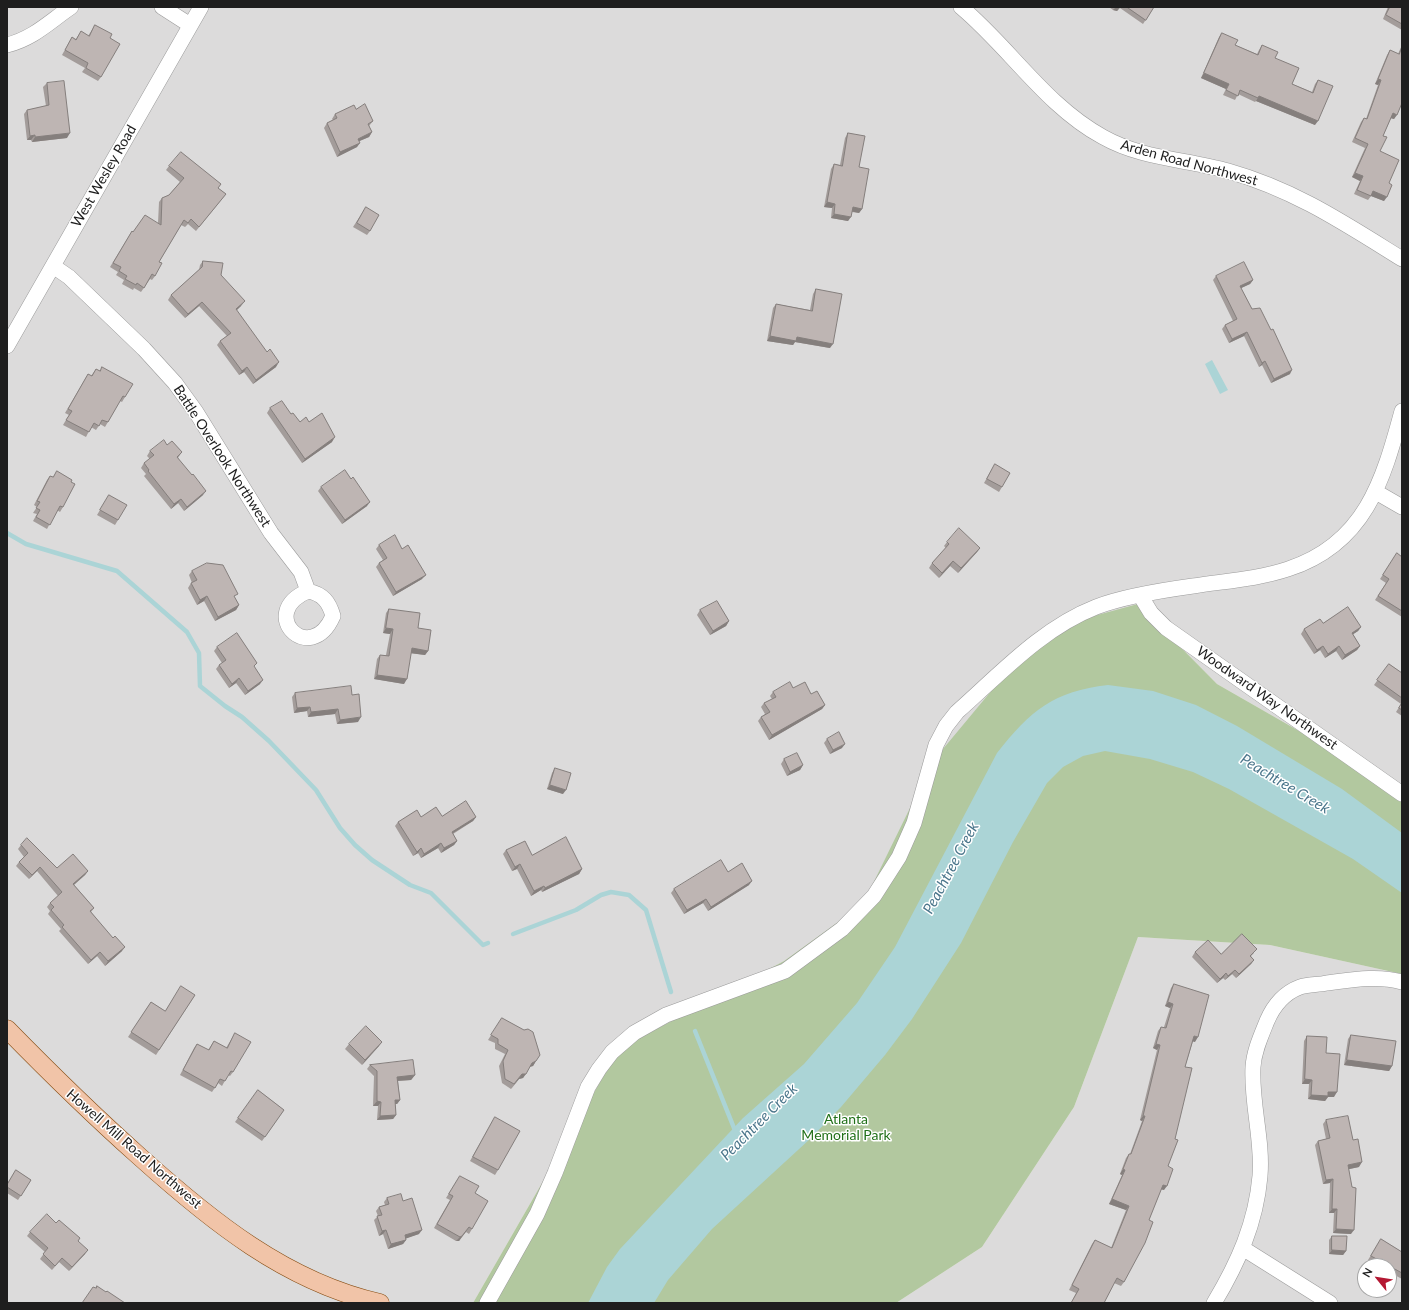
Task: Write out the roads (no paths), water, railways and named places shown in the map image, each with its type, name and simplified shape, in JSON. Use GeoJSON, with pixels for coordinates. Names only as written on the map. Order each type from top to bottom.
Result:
{"type":"FeatureCollection","features":[{"type":"Feature","properties":{"kind":"main road","name":"Howell Mill Road Northwest"},"geometry":{"type":"LineString","coordinates":[[7,1029],[85,1108],[177,1191],[257,1251],[310,1280],[337,1291],[380,1303]]}},
{"type":"Feature","properties":{"kind":"street"},"geometry":{"type":"LineString","coordinates":[[7,45],[19,42],[40,32],[71,7]]}},
{"type":"Feature","properties":{"kind":"street"},"geometry":{"type":"LineString","coordinates":[[162,7],[190,25]]}},
{"type":"Feature","properties":{"kind":"street","name":"West Wesley Road"},"geometry":{"type":"LineString","coordinates":[[7,346],[201,7]]}},
{"type":"Feature","properties":{"kind":"street","name":"Arden Road Northwest"},"geometry":{"type":"LineString","coordinates":[[961,7],[1043,90],[1080,122],[1102,137],[1140,153],[1227,171],[1279,188],[1318,207],[1402,259]]}},
{"type":"Feature","properties":{"kind":"street","name":"Battle Overlook Northwest"},"geometry":{"type":"LineString","coordinates":[[53,266],[69,277],[132,338],[175,383],[196,412],[270,533],[301,572],[308,591]]}},
{"type":"Feature","properties":{"kind":"street"},"geometry":{"type":"LineString","coordinates":[[487,1303],[537,1214],[555,1173],[588,1087],[612,1052],[634,1033],[666,1016],[785,971],[842,929],[874,896],[899,857],[914,823],[936,745],[946,726],[957,712],[1060,624],[1097,606],[1176,588],[1260,576],[1306,563],[1329,549],[1347,534],[1364,513],[1376,492],[1402,411]]}},
{"type":"Feature","properties":{"kind":"street"},"geometry":{"type":"LineString","coordinates":[[1376,492],[1402,506]]}},
{"type":"Feature","properties":{"kind":"street","name":"Woodward Way Northwest"},"geometry":{"type":"LineString","coordinates":[[1140,595],[1151,613],[1166,628],[1402,794]]}},
{"type":"Feature","properties":{"kind":"street"},"geometry":{"type":"LineString","coordinates":[[1214,1303],[1244,1249],[1255,1215],[1260,1175],[1260,1148],[1253,1086],[1253,1066],[1258,1042],[1271,1012],[1283,997],[1300,987],[1358,979],[1381,978],[1402,982]]}},
{"type":"Feature","properties":{"kind":"street"},"geometry":{"type":"LineString","coordinates":[[1244,1249],[1330,1303]]}},
{"type":"Feature","properties":{"kind":"water"},"geometry":{"type":"Polygon","coordinates":[[[1212,360],[1228,390],[1220,394],[1205,364],[1212,360]]]}},
{"type":"Feature","properties":{"kind":"water","name":"Peachtree Creek"},"geometry":{"type":"Polygon","coordinates":[[[1108,685],[1153,691],[1196,705],[1237,726],[1342,789],[1402,833],[1402,893],[1353,859],[1229,789],[1193,772],[1150,759],[1105,751],[1083,756],[1063,767],[1047,783],[1013,842],[961,943],[912,1019],[885,1055],[841,1107],[810,1139],[712,1229],[668,1280],[654,1303],[588,1303],[607,1267],[620,1249],[743,1118],[804,1064],[857,1003],[895,947],[997,753],[1009,738],[1032,715],[1058,698],[1073,692],[1108,685]]]}},
{"type":"Feature","properties":{"kind":"waterway"},"geometry":{"type":"LineString","coordinates":[[7,533],[26,544],[117,571],[187,632],[199,653],[200,686],[225,706],[242,717],[269,741],[316,790],[340,828],[355,845],[372,860],[410,885],[431,893],[483,945],[488,943]]}},
{"type":"Feature","properties":{"kind":"waterway"},"geometry":{"type":"LineString","coordinates":[[513,934],[576,910],[601,895],[611,892],[629,895],[646,910],[671,992]]}},
{"type":"Feature","properties":{"kind":"waterway","name":"Peachtree Creek"},"geometry":{"type":"LineString","coordinates":[[695,1031],[736,1133]]}},
{"type":"Feature","properties":{"kind":"park label","name":"Atlanta Memorial Park"},"geometry":{"type":"Point","coordinates":[846,1128]}}]}
